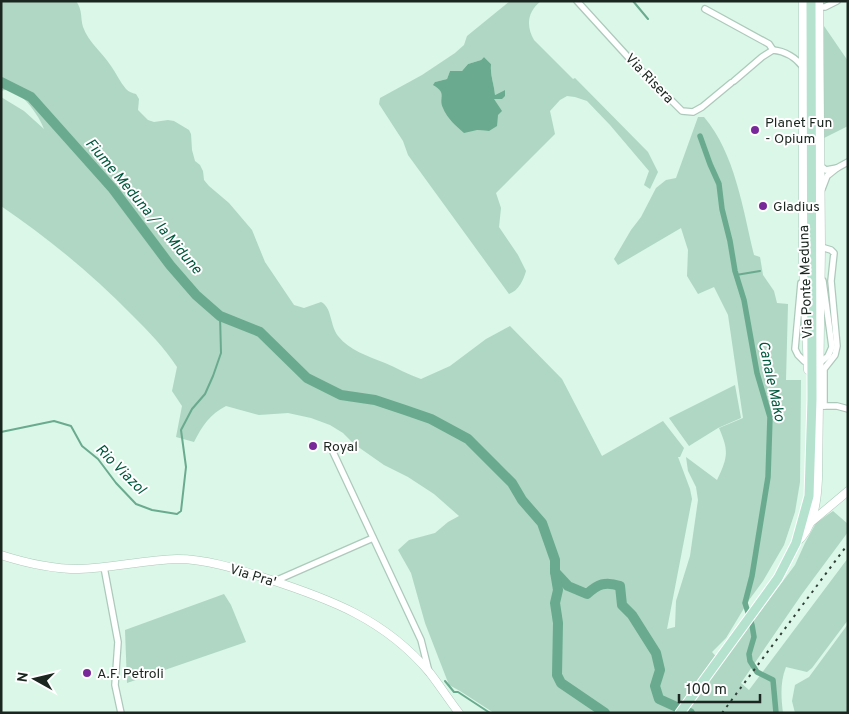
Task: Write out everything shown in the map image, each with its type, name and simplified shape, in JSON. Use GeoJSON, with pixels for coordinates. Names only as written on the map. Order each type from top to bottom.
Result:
{"type":"FeatureCollection","features":[{"type":"Feature","properties":{"kind":"main road"},"geometry":{"type":"LineString","coordinates":[[807,66],[811,1]]}},
{"type":"Feature","properties":{"kind":"main road","name":"Via Ponte Meduna"},"geometry":{"type":"LineString","coordinates":[[680,713],[778,578],[796,543],[808,496],[812,399],[807,66]]}},
{"type":"Feature","properties":{"kind":"street","name":"Via Risera"},"geometry":{"type":"LineString","coordinates":[[577,1],[628,57],[682,111],[693,112],[702,107],[762,56],[773,50]]}},
{"type":"Feature","properties":{"kind":"street","name":"Via Ponte Meduna"},"geometry":{"type":"LineString","coordinates":[[803,1],[804,46],[807,66],[803,260],[809,386],[812,399]]}},
{"type":"Feature","properties":{"kind":"street"},"geometry":{"type":"LineString","coordinates":[[819,4],[825,7],[837,1]]}},
{"type":"Feature","properties":{"kind":"street","name":"Via Ponte Meduna"},"geometry":{"type":"LineString","coordinates":[[819,4],[822,406]]}},
{"type":"Feature","properties":{"kind":"street"},"geometry":{"type":"LineString","coordinates":[[706,9],[769,44],[773,50],[787,54],[797,54],[804,46]]}},
{"type":"Feature","properties":{"kind":"street"},"geometry":{"type":"LineString","coordinates":[[787,54],[807,66]]}},
{"type":"Feature","properties":{"kind":"street","name":"Via Ponte Meduna"},"geometry":{"type":"LineString","coordinates":[[820,203],[827,176],[848,162]]}},
{"type":"Feature","properties":{"kind":"street"},"geometry":{"type":"LineString","coordinates":[[819,165],[826,170],[837,168]]}},
{"type":"Feature","properties":{"kind":"street","name":"Via Ponte Meduna"},"geometry":{"type":"LineString","coordinates":[[796,543],[803,537],[810,523],[817,499],[824,369],[830,364],[837,346],[830,281],[834,253],[821,247]]}},
{"type":"Feature","properties":{"kind":"street","name":"Via Ponte Meduna"},"geometry":{"type":"LineString","coordinates":[[820,259],[832,347],[828,356],[822,361]]}},
{"type":"Feature","properties":{"kind":"street"},"geometry":{"type":"LineString","coordinates":[[803,260],[795,349],[804,360]]}},
{"type":"Feature","properties":{"kind":"street"},"geometry":{"type":"LineString","coordinates":[[822,406],[837,406],[848,409]]}},
{"type":"Feature","properties":{"kind":"street"},"geometry":{"type":"LineString","coordinates":[[333,452],[421,640],[429,672]]}},
{"type":"Feature","properties":{"kind":"street"},"geometry":{"type":"LineString","coordinates":[[810,523],[848,491]]}},
{"type":"Feature","properties":{"kind":"street"},"geometry":{"type":"LineString","coordinates":[[817,499],[823,503],[834,503]]}},
{"type":"Feature","properties":{"kind":"street"},"geometry":{"type":"LineString","coordinates":[[275,581],[373,538]]}},
{"type":"Feature","properties":{"kind":"street","name":"Via Pra'"},"geometry":{"type":"LineString","coordinates":[[1,555],[36,564],[79,569],[180,559],[217,564],[319,595],[362,616],[390,635],[429,672],[459,713]]}},
{"type":"Feature","properties":{"kind":"street"},"geometry":{"type":"LineString","coordinates":[[104,567],[118,642],[115,685],[122,713]]}},
{"type":"Feature","properties":{"kind":"shaded area"},"geometry":{"type":"Polygon","coordinates":[[[1,1],[76,1],[80,8],[82,23],[86,33],[126,89],[136,94],[139,99],[138,110],[148,120],[154,122],[174,121],[189,130],[195,161],[203,171],[204,180],[229,203],[252,230],[265,262],[294,305],[304,308],[321,302],[325,304],[335,332],[348,346],[421,379],[450,366],[486,339],[510,326],[562,379],[602,456],[663,421],[684,448],[680,457],[678,457],[692,499],[667,629],[675,627],[676,601],[690,556],[698,500],[696,487],[688,471],[686,457],[717,480],[726,454],[726,448],[719,428],[743,418],[728,315],[714,287],[698,294],[687,276],[688,250],[681,228],[618,265],[614,259],[641,217],[656,188],[666,180],[676,178],[698,117],[704,117],[715,131],[731,165],[742,201],[754,255],[760,257],[763,275],[774,291],[777,303],[788,304],[786,380],[801,380],[800,482],[795,512],[784,545],[763,581],[726,638],[712,652],[722,663],[795,565],[816,523],[833,511],[848,524],[848,532],[802,594],[741,683],[749,690],[848,558],[848,620],[807,672],[786,667],[781,690],[783,713],[494,713],[449,685],[425,623],[411,573],[398,550],[409,540],[435,533],[459,516],[434,494],[408,477],[384,465],[354,444],[343,433],[330,425],[311,418],[288,413],[259,415],[226,406],[207,421],[194,442],[176,437],[182,406],[172,391],[177,367],[167,353],[117,300],[85,271],[53,244],[1,206],[1,97],[24,111],[44,129],[38,116],[21,96],[8,90],[1,91],[1,1]]]}},
{"type":"Feature","properties":{"kind":"shaded area"},"geometry":{"type":"Polygon","coordinates":[[[510,1],[541,1],[536,5],[529,19],[531,35],[534,40],[573,79],[575,78],[648,152],[658,172],[650,189],[644,185],[649,171],[587,101],[567,96],[560,100],[550,111],[555,134],[496,193],[501,208],[499,227],[518,255],[526,271],[520,285],[509,294],[408,155],[403,141],[379,104],[380,98],[422,75],[455,53],[464,45],[467,36],[510,1]],[[484,57],[481,60],[468,64],[462,71],[450,71],[447,79],[435,82],[443,95],[477,130],[489,131],[493,99],[498,98],[505,90],[495,95],[491,64],[484,57]]]}},
{"type":"Feature","properties":{"kind":"shaded area"},"geometry":{"type":"Polygon","coordinates":[[[824,26],[848,61],[848,126],[824,138],[824,26]]]}},
{"type":"Feature","properties":{"kind":"shaded area"},"geometry":{"type":"Polygon","coordinates":[[[484,57],[491,64],[495,95],[505,90],[505,96],[502,99],[494,99],[502,111],[498,115],[497,126],[489,131],[477,130],[464,133],[447,115],[443,108],[441,93],[433,85],[435,82],[447,79],[450,71],[462,71],[468,64],[481,60],[484,57]]]}},
{"type":"Feature","properties":{"kind":"shaded area"},"geometry":{"type":"Polygon","coordinates":[[[735,385],[741,418],[718,428],[689,446],[669,418],[735,385]]]}},
{"type":"Feature","properties":{"kind":"shaded area"},"geometry":{"type":"Polygon","coordinates":[[[224,594],[231,605],[246,642],[127,683],[125,630],[224,594]]]}},
{"type":"Feature","properties":{"kind":"shaded area"},"geometry":{"type":"Polygon","coordinates":[[[848,624],[848,713],[795,713],[792,701],[795,685],[809,677],[848,624]]]}},
{"type":"Feature","properties":{"kind":"waterway","name":"Canale Mako"},"geometry":{"type":"LineString","coordinates":[[633,1],[648,19]]}},
{"type":"Feature","properties":{"kind":"waterway","name":"Fiume Meduna / la Midune"},"geometry":{"type":"LineString","coordinates":[[1,82],[31,97],[113,189],[170,265],[196,295],[220,316],[260,332],[307,378],[341,395],[375,400],[431,419],[468,439],[512,483],[522,500],[542,523],[555,560],[555,572],[568,586],[587,594],[602,584],[620,586],[622,605],[632,615],[656,653],[660,670],[655,686],[659,699],[690,713]]}},
{"type":"Feature","properties":{"kind":"waterway","name":"Canale Mako"},"geometry":{"type":"LineString","coordinates":[[700,136],[719,184],[722,209],[735,271],[744,300],[757,373],[770,417],[768,477],[752,576],[745,603],[754,637],[749,654],[750,661],[757,672],[773,680],[776,713]]}},
{"type":"Feature","properties":{"kind":"waterway"},"geometry":{"type":"LineString","coordinates":[[736,275],[760,271]]}},
{"type":"Feature","properties":{"kind":"waterway","name":"Rio Viazol"},"geometry":{"type":"LineString","coordinates":[[1,432],[54,421],[71,426],[82,446],[98,459],[116,483],[136,504],[152,510],[177,514],[181,511],[186,467],[181,430],[192,409],[205,394],[221,353],[220,316]]}},
{"type":"Feature","properties":{"kind":"waterway","name":"Fiume Meduna / la Midune"},"geometry":{"type":"LineString","coordinates":[[555,572],[558,590],[555,603],[558,623],[557,675],[561,683],[605,713]]}},
{"type":"Feature","properties":{"kind":"waterway"},"geometry":{"type":"LineString","coordinates":[[445,681],[454,692],[458,692],[490,713]]}},
{"type":"Feature","properties":{"kind":"railway"},"geometry":{"type":"LineString","coordinates":[[722,713],[848,544]]}},
{"type":"Feature","properties":{"kind":"place","name":"Planet Fun - Opium"},"geometry":{"type":"Point","coordinates":[755,130]}},
{"type":"Feature","properties":{"kind":"place","name":"Gladius"},"geometry":{"type":"Point","coordinates":[763,206]}},
{"type":"Feature","properties":{"kind":"place","name":"Royal"},"geometry":{"type":"Point","coordinates":[313,446]}},
{"type":"Feature","properties":{"kind":"place","name":"A.F. Petroli"},"geometry":{"type":"Point","coordinates":[87,673]}}]}
